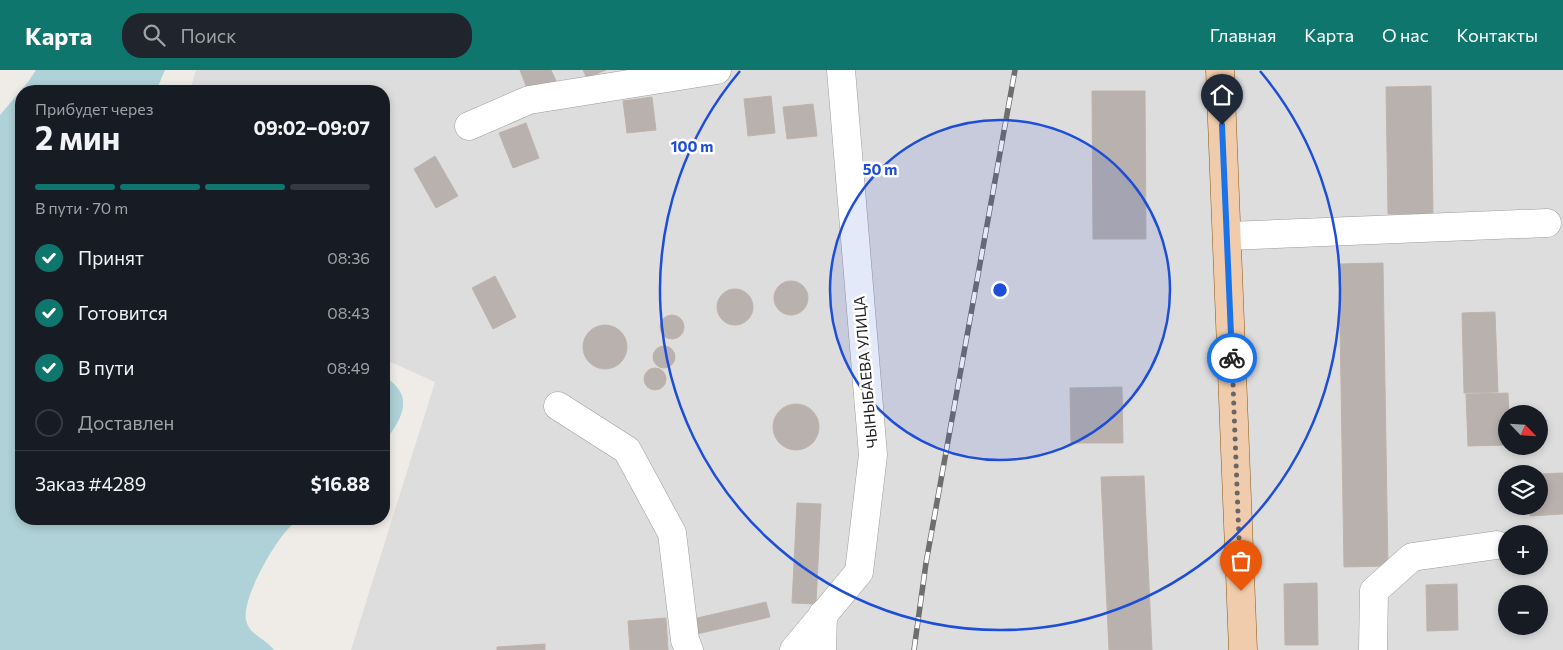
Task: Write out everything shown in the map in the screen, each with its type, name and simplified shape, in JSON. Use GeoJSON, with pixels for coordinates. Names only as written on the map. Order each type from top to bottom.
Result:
{"type":"FeatureCollection","features":[{"type":"Feature","properties":{"kind":"main road"},"geometry":{"type":"LineString","coordinates":[[1220,70],[1243,650]]}},
{"type":"Feature","properties":{"kind":"street"},"geometry":{"type":"LineString","coordinates":[[469,126],[529,100],[717,70]]}},
{"type":"Feature","properties":{"kind":"street","name":"ЧЫНЫБАЕВА УЛИЦА"},"geometry":{"type":"LineString","coordinates":[[794,650],[859,572],[873,454],[841,70]]}},
{"type":"Feature","properties":{"kind":"street"},"geometry":{"type":"LineString","coordinates":[[1227,236],[1547,223]]}},
{"type":"Feature","properties":{"kind":"street"},"geometry":{"type":"LineString","coordinates":[[558,406],[627,450],[672,533],[685,640],[688,650]]}},
{"type":"Feature","properties":{"kind":"street"},"geometry":{"type":"LineString","coordinates":[[1374,650],[1374,591],[1412,557],[1496,545]]}},
{"type":"Feature","properties":{"kind":"street"},"geometry":{"type":"LineString","coordinates":[[822,650],[823,614]]}},
{"type":"Feature","properties":{"kind":"shaded area"},"geometry":{"type":"Polygon","coordinates":[[[196,70],[1563,70],[1563,650],[351,650],[435,382],[390,362],[390,85],[192,85],[196,70]]]}},
{"type":"Feature","properties":{"kind":"water"},"geometry":{"type":"Polygon","coordinates":[[[36,70],[165,70],[159,85],[25,85],[36,70]]]}},
{"type":"Feature","properties":{"kind":"water"},"geometry":{"type":"Polygon","coordinates":[[[15,97],[15,525],[292,525],[267,559],[254,586],[246,610],[248,625],[254,633],[274,650],[0,650],[0,115],[15,97]]]}},
{"type":"Feature","properties":{"kind":"water"},"geometry":{"type":"Polygon","coordinates":[[[390,380],[401,393],[403,400],[401,415],[390,433],[390,380]]]}},
{"type":"Feature","properties":{"kind":"building"},"geometry":{"type":"Polygon","coordinates":[[[520,70],[551,70],[558,85],[530,96],[520,70]]]}},
{"type":"Feature","properties":{"kind":"building"},"geometry":{"type":"Polygon","coordinates":[[[583,70],[606,70],[587,78],[583,70]]]}},
{"type":"Feature","properties":{"kind":"building"},"geometry":{"type":"Polygon","coordinates":[[[1431,86],[1433,214],[1388,214],[1386,87],[1431,86]]]}},
{"type":"Feature","properties":{"kind":"building"},"geometry":{"type":"Polygon","coordinates":[[[1092,91],[1145,91],[1146,239],[1093,239],[1092,91]]]}},
{"type":"Feature","properties":{"kind":"building"},"geometry":{"type":"Polygon","coordinates":[[[771,96],[775,133],[748,136],[744,99],[771,96]]]}},
{"type":"Feature","properties":{"kind":"building"},"geometry":{"type":"Polygon","coordinates":[[[652,97],[656,130],[627,133],[623,101],[652,97]]]}},
{"type":"Feature","properties":{"kind":"building"},"geometry":{"type":"Polygon","coordinates":[[[813,104],[817,136],[787,139],[783,107],[813,104]]]}},
{"type":"Feature","properties":{"kind":"building"},"geometry":{"type":"Polygon","coordinates":[[[526,123],[539,158],[513,168],[499,133],[526,123]]]}},
{"type":"Feature","properties":{"kind":"building"},"geometry":{"type":"Polygon","coordinates":[[[435,156],[458,196],[436,208],[414,169],[435,156]]]}},
{"type":"Feature","properties":{"kind":"building"},"geometry":{"type":"Polygon","coordinates":[[[1383,263],[1388,566],[1344,567],[1339,264],[1383,263]]]}},
{"type":"Feature","properties":{"kind":"building"},"geometry":{"type":"Polygon","coordinates":[[[495,276],[516,317],[493,329],[472,288],[495,276]]]}},
{"type":"Feature","properties":{"kind":"building"},"geometry":{"type":"Polygon","coordinates":[[[791,281],[803,286],[808,298],[803,310],[791,315],[779,310],[774,298],[779,286],[791,281]]]}},
{"type":"Feature","properties":{"kind":"building"},"geometry":{"type":"Polygon","coordinates":[[[735,289],[742,290],[748,294],[752,300],[752,314],[748,320],[742,324],[735,325],[728,324],[722,320],[718,314],[717,307],[718,300],[722,294],[728,290],[735,289]]]}},
{"type":"Feature","properties":{"kind":"building"},"geometry":{"type":"Polygon","coordinates":[[[1495,312],[1498,392],[1464,393],[1462,313],[1495,312]]]}},
{"type":"Feature","properties":{"kind":"building"},"geometry":{"type":"Polygon","coordinates":[[[672,315],[681,318],[684,327],[681,336],[672,339],[663,336],[660,327],[663,318],[672,315]]]}},
{"type":"Feature","properties":{"kind":"building"},"geometry":{"type":"Polygon","coordinates":[[[609,325],[621,331],[626,338],[626,356],[621,363],[614,368],[601,369],[593,366],[586,359],[583,343],[586,335],[593,328],[609,325]]]}},
{"type":"Feature","properties":{"kind":"building"},"geometry":{"type":"Polygon","coordinates":[[[664,346],[672,349],[675,357],[672,365],[664,368],[656,365],[653,357],[656,349],[664,346]]]}},
{"type":"Feature","properties":{"kind":"building"},"geometry":{"type":"Polygon","coordinates":[[[655,368],[663,371],[666,379],[663,387],[655,390],[647,387],[644,379],[647,371],[655,368]]]}},
{"type":"Feature","properties":{"kind":"building"},"geometry":{"type":"Polygon","coordinates":[[[1122,387],[1123,443],[1071,443],[1070,388],[1122,387]]]}},
{"type":"Feature","properties":{"kind":"building"},"geometry":{"type":"Polygon","coordinates":[[[1508,393],[1509,405],[1498,405],[1498,445],[1468,446],[1466,394],[1508,393]]]}},
{"type":"Feature","properties":{"kind":"building"},"geometry":{"type":"Polygon","coordinates":[[[801,404],[813,410],[818,418],[818,436],[813,444],[805,449],[791,450],[779,444],[774,436],[773,422],[779,410],[787,405],[801,404]]]}},
{"type":"Feature","properties":{"kind":"building"},"geometry":{"type":"Polygon","coordinates":[[[1563,473],[1563,514],[1548,515],[1548,474],[1563,473]]]}},
{"type":"Feature","properties":{"kind":"building"},"geometry":{"type":"Polygon","coordinates":[[[1144,476],[1152,650],[1109,650],[1101,477],[1144,476]]]}},
{"type":"Feature","properties":{"kind":"building"},"geometry":{"type":"Polygon","coordinates":[[[797,503],[821,504],[816,604],[792,603],[797,503]]]}},
{"type":"Feature","properties":{"kind":"building"},"geometry":{"type":"Polygon","coordinates":[[[1317,583],[1318,645],[1285,645],[1284,584],[1317,583]]]}},
{"type":"Feature","properties":{"kind":"building"},"geometry":{"type":"Polygon","coordinates":[[[1457,584],[1458,630],[1427,631],[1426,585],[1457,584]]]}},
{"type":"Feature","properties":{"kind":"building"},"geometry":{"type":"Polygon","coordinates":[[[766,602],[770,617],[697,634],[693,619],[766,602]]]}},
{"type":"Feature","properties":{"kind":"building"},"geometry":{"type":"Polygon","coordinates":[[[666,618],[668,650],[630,650],[628,621],[666,618]]]}},
{"type":"Feature","properties":{"kind":"building"},"geometry":{"type":"Polygon","coordinates":[[[545,644],[545,650],[497,650],[497,647],[545,644]]]}},
{"type":"Feature","properties":{"kind":"railway"},"geometry":{"type":"LineString","coordinates":[[914,650],[926,563],[1015,70]]}},
{"type":"Feature","properties":{"kind":"way so far"},"geometry":{"type":"LineString","coordinates":[[1232,358],[1241,591]]}},
{"type":"Feature","properties":{"kind":"route"},"geometry":{"type":"LineString","coordinates":[[1222,125],[1232,358]]}}]}
